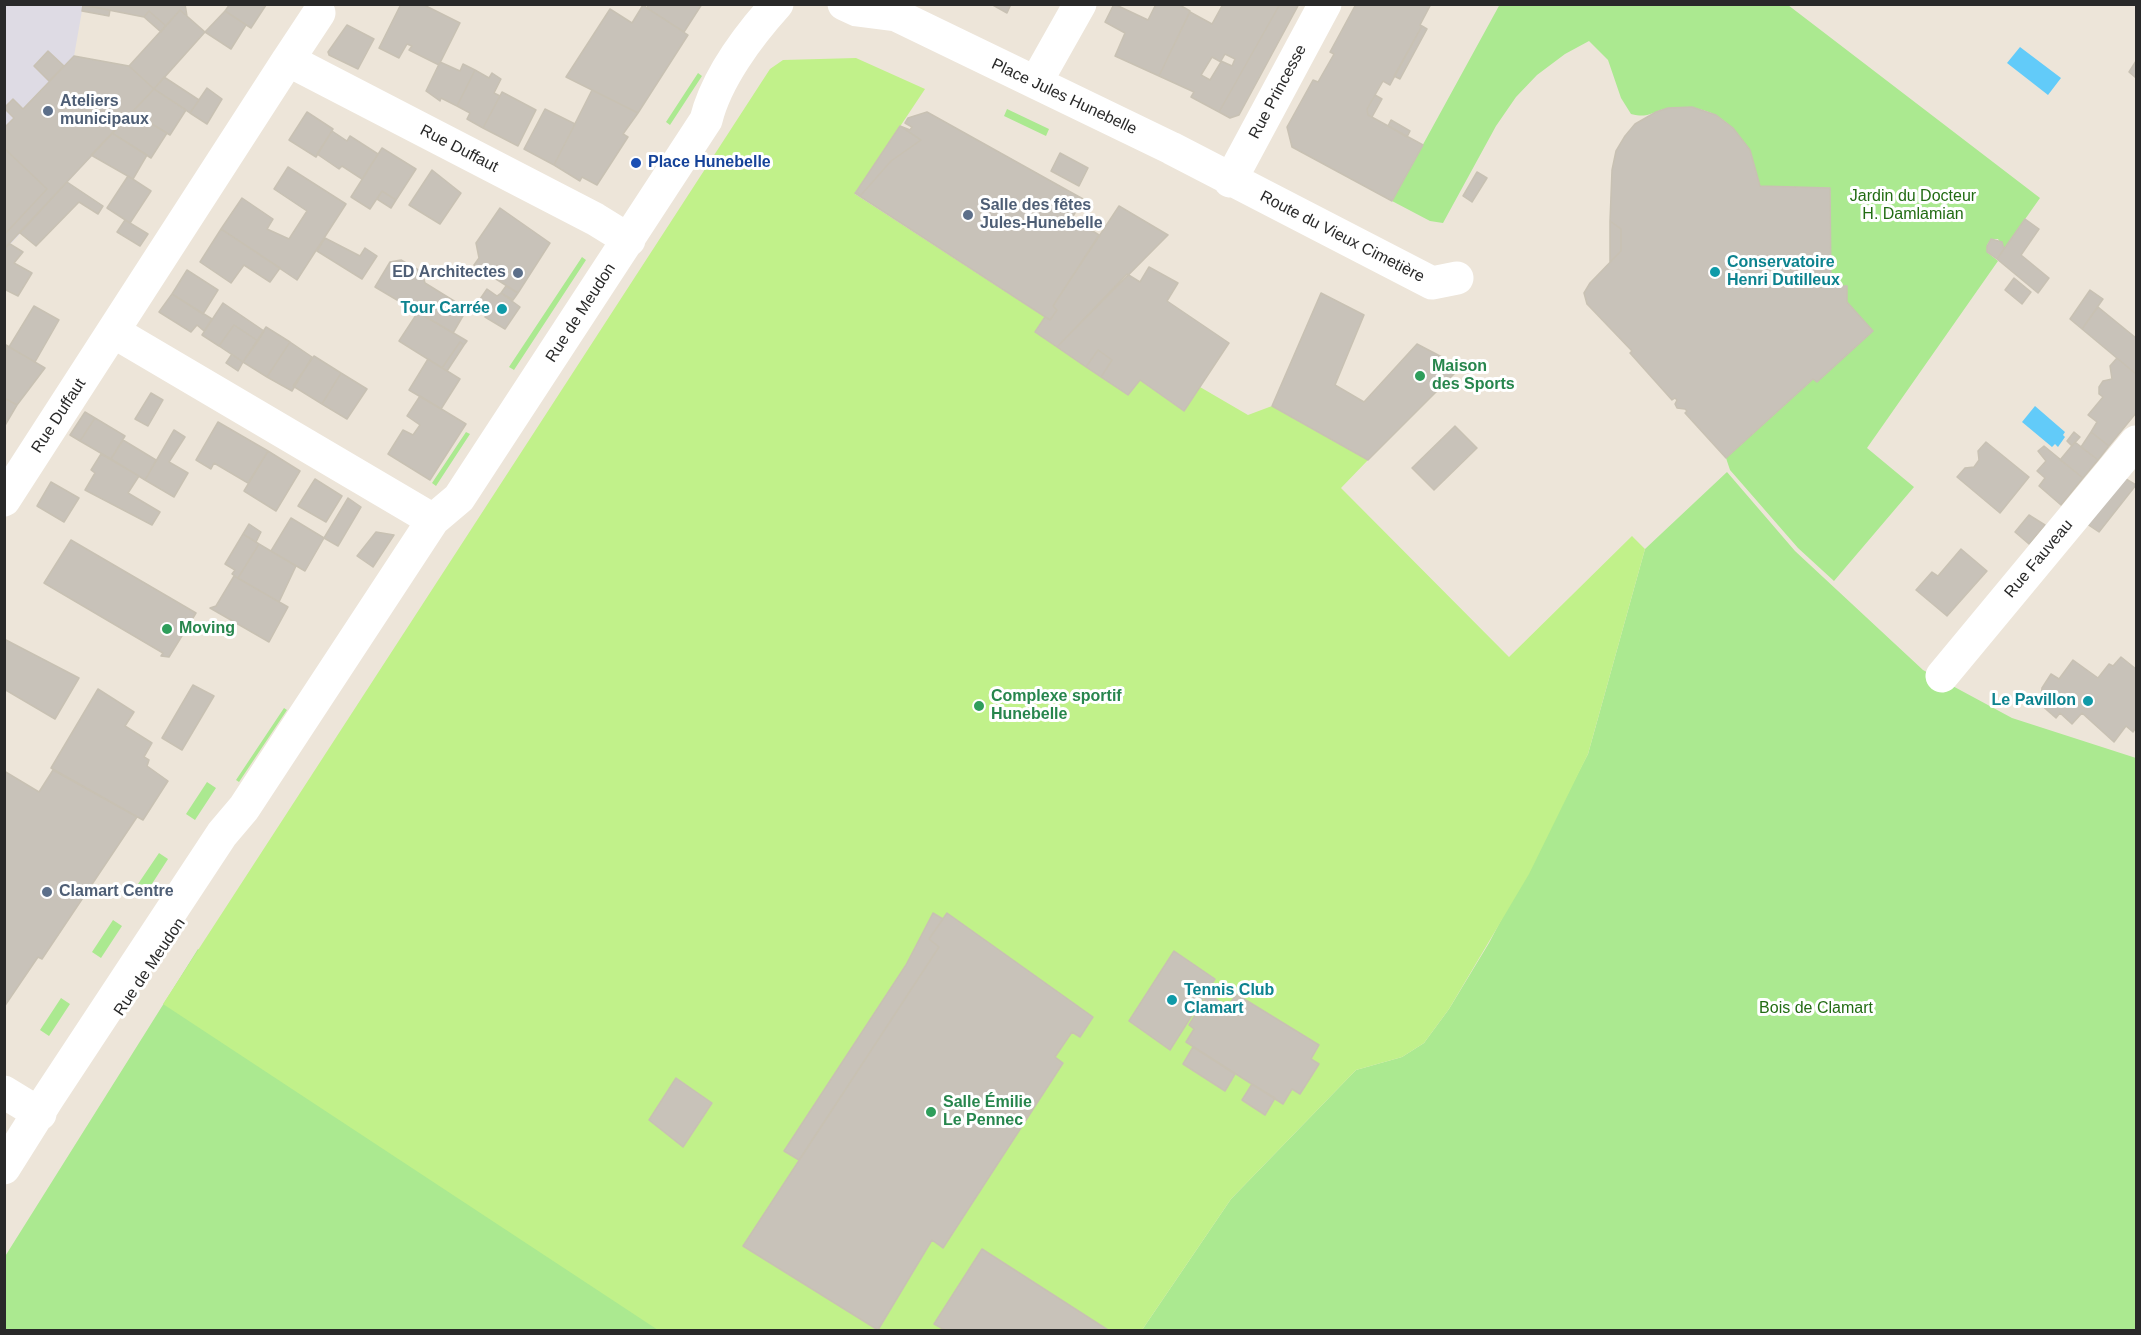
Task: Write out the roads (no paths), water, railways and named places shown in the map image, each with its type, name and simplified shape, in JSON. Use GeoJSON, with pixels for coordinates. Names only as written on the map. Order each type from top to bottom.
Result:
{"type":"FeatureCollection","features":[{"type":"Feature","properties":{"kind":"street","name":"Rue de Meudon"},"geometry":{"type":"LineString","coordinates":[[4,1168],[222,834],[244,808],[433,520],[459,498],[622,236],[706,120],[713,95],[757,27],[777,4]]}},
{"type":"Feature","properties":{"kind":"street","name":"Place Jules Hunebelle"},"geometry":{"type":"LineString","coordinates":[[844,4],[856,10],[892,10],[1230,181]]}},
{"type":"Feature","properties":{"kind":"street"},"geometry":{"type":"LineString","coordinates":[[1036,82],[1080,4]]}},
{"type":"Feature","properties":{"kind":"street","name":"Rue Princesse"},"geometry":{"type":"LineString","coordinates":[[1230,181],[1325,4]]}},
{"type":"Feature","properties":{"kind":"street","name":"Rue Duffaut"},"geometry":{"type":"LineString","coordinates":[[4,500],[319,14]]}},
{"type":"Feature","properties":{"kind":"street","name":"Rue Duffaut"},"geometry":{"type":"LineString","coordinates":[[288,60],[622,236]]}},
{"type":"Feature","properties":{"kind":"street","name":"Route du Vieux Cimetière"},"geometry":{"type":"LineString","coordinates":[[1230,181],[1432,283],[1457,278]]}},
{"type":"Feature","properties":{"kind":"street"},"geometry":{"type":"LineString","coordinates":[[114,332],[433,520]]}},
{"type":"Feature","properties":{"kind":"street","name":"Rue Fauveau"},"geometry":{"type":"LineString","coordinates":[[1942,676],[2136,442]]}},
{"type":"Feature","properties":{"kind":"street"},"geometry":{"type":"LineString","coordinates":[[4,1092],[40,1114]]}},
{"type":"Feature","properties":{"kind":"water"},"geometry":{"type":"Polygon","coordinates":[[[2020,47],[2061,78],[2048,95],[2007,63],[2020,47]]]}},
{"type":"Feature","properties":{"kind":"water"},"geometry":{"type":"Polygon","coordinates":[[[2035,406],[2065,432],[2063,435],[2065,437],[2058,447],[2055,444],[2052,447],[2022,422],[2035,406]]]}},
{"type":"Feature","properties":{"kind":"place","name":"Ateliers municipaux"},"geometry":{"type":"Point","coordinates":[48,111]}},
{"type":"Feature","properties":{"kind":"place","name":"Place Hunebelle"},"geometry":{"type":"Point","coordinates":[636,163]}},
{"type":"Feature","properties":{"kind":"place","name":"Salle des fêtes Jules-Hunebelle"},"geometry":{"type":"Point","coordinates":[968,215]}},
{"type":"Feature","properties":{"kind":"place","name":"Conservatoire Henri Dutilleux"},"geometry":{"type":"Point","coordinates":[1715,272]}},
{"type":"Feature","properties":{"kind":"place","name":"ED Architectes"},"geometry":{"type":"Point","coordinates":[518,273]}},
{"type":"Feature","properties":{"kind":"place","name":"Tour Carrée"},"geometry":{"type":"Point","coordinates":[502,309]}},
{"type":"Feature","properties":{"kind":"place","name":"Maison des Sports"},"geometry":{"type":"Point","coordinates":[1420,376]}},
{"type":"Feature","properties":{"kind":"place","name":"Moving"},"geometry":{"type":"Point","coordinates":[167,629]}},
{"type":"Feature","properties":{"kind":"place","name":"Le Pavillon"},"geometry":{"type":"Point","coordinates":[2088,701]}},
{"type":"Feature","properties":{"kind":"place","name":"Complexe sportif Hunebelle"},"geometry":{"type":"Point","coordinates":[979,706]}},
{"type":"Feature","properties":{"kind":"place","name":"Clamart Centre"},"geometry":{"type":"Point","coordinates":[47,892]}},
{"type":"Feature","properties":{"kind":"place","name":"Tennis Club Clamart"},"geometry":{"type":"Point","coordinates":[1172,1000]}},
{"type":"Feature","properties":{"kind":"place","name":"Salle Émilie Le Pennec"},"geometry":{"type":"Point","coordinates":[931,1112]}},
{"type":"Feature","properties":{"kind":"park label","name":"Jardin du Docteur H. Damlamian"},"geometry":{"type":"Point","coordinates":[1913,206]}},
{"type":"Feature","properties":{"kind":"park label","name":"Bois de Clamart"},"geometry":{"type":"Point","coordinates":[1816,1009]}}]}
